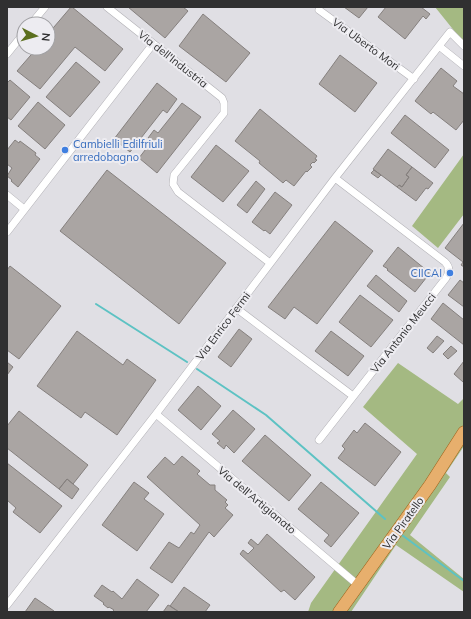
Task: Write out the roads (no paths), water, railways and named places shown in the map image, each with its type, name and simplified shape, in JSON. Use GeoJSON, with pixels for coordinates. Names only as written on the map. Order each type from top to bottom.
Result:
{"type":"FeatureCollection","features":[{"type":"Feature","properties":{"kind":"main road","name":"Via Piratello"},"geometry":{"type":"LineString","coordinates":[[339,612],[430,485],[464,432]]}},
{"type":"Feature","properties":{"kind":"street"},"geometry":{"type":"LineString","coordinates":[[38,16],[45,7]]}},
{"type":"Feature","properties":{"kind":"street","name":"Via dell'Industria"},"geometry":{"type":"LineString","coordinates":[[107,7],[222,98],[225,108],[221,118],[174,175],[173,184],[178,192],[270,263]]}},
{"type":"Feature","properties":{"kind":"street","name":"Via Uberto Mori"},"geometry":{"type":"LineString","coordinates":[[319,10],[414,79]]}},
{"type":"Feature","properties":{"kind":"street","name":"Via Enrico Fermi"},"geometry":{"type":"LineString","coordinates":[[7,605],[156,414],[334,178],[450,32],[464,46]]}},
{"type":"Feature","properties":{"kind":"street"},"geometry":{"type":"LineString","coordinates":[[7,54],[16,43]]}},
{"type":"Feature","properties":{"kind":"street"},"geometry":{"type":"LineString","coordinates":[[7,232],[153,44]]}},
{"type":"Feature","properties":{"kind":"street"},"geometry":{"type":"LineString","coordinates":[[439,46],[464,66]]}},
{"type":"Feature","properties":{"kind":"street","name":"Via Antonio Meucci"},"geometry":{"type":"LineString","coordinates":[[334,178],[445,262],[449,268],[446,278],[353,396]]}},
{"type":"Feature","properties":{"kind":"street"},"geometry":{"type":"LineString","coordinates":[[7,195],[24,209]]}},
{"type":"Feature","properties":{"kind":"street"},"geometry":{"type":"LineString","coordinates":[[236,308],[353,396],[319,440]]}},
{"type":"Feature","properties":{"kind":"street","name":"Via dell'Artigianato"},"geometry":{"type":"LineString","coordinates":[[156,414],[358,585]]}},
{"type":"Feature","properties":{"kind":"waterway"},"geometry":{"type":"LineString","coordinates":[[96,304],[187,362]]}},
{"type":"Feature","properties":{"kind":"waterway"},"geometry":{"type":"LineString","coordinates":[[197,369],[266,415],[385,519]]}},
{"type":"Feature","properties":{"kind":"waterway"},"geometry":{"type":"LineString","coordinates":[[402,535],[464,581]]}},
{"type":"Feature","properties":{"kind":"place","name":"Cambielli Edilfriuli arredobagno"},"geometry":{"type":"Point","coordinates":[65,150]}},
{"type":"Feature","properties":{"kind":"place","name":"CIICAI"},"geometry":{"type":"Point","coordinates":[450,273]}}]}
